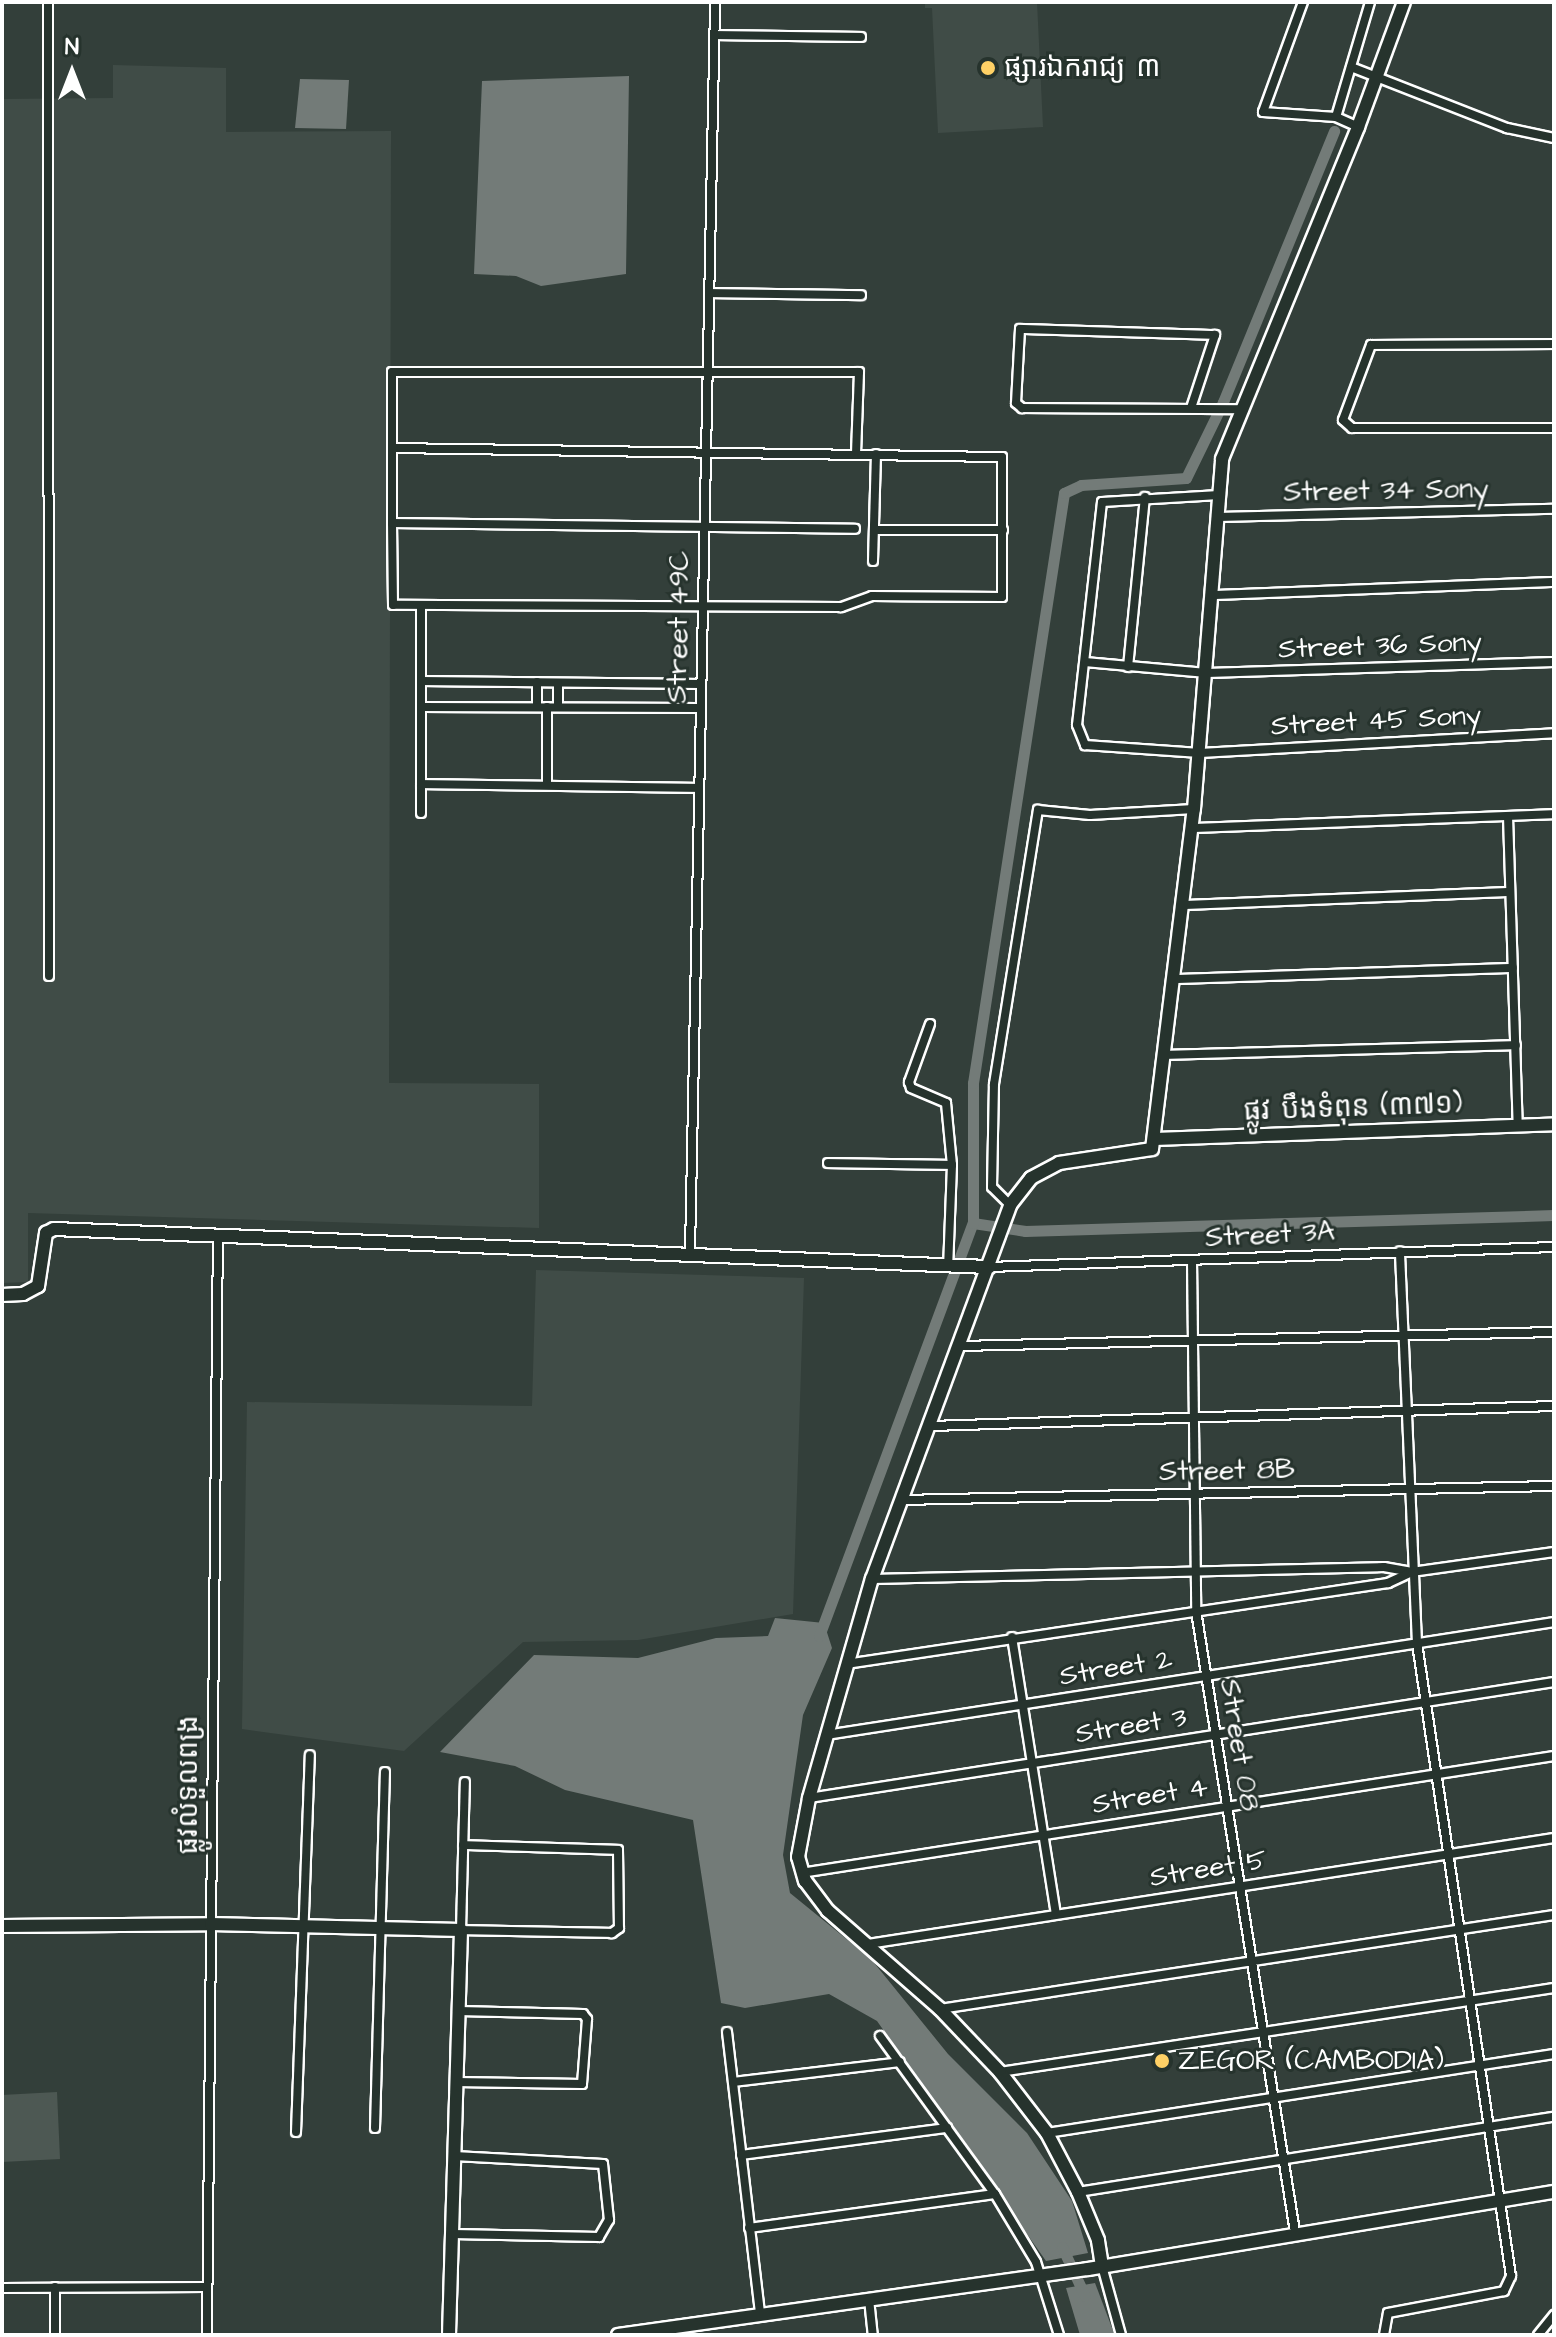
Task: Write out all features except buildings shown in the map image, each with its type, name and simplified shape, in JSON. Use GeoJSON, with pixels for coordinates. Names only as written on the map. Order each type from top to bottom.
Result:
{"type":"FeatureCollection","features":[{"type":"Feature","properties":{"kind":"street"},"geometry":{"type":"LineString","coordinates":[[48,2],[49,976]]}},
{"type":"Feature","properties":{"kind":"street","name":"Street 49C"},"geometry":{"type":"LineString","coordinates":[[690,1252],[703,451],[710,293],[715,2]]}},
{"type":"Feature","properties":{"kind":"street"},"geometry":{"type":"LineString","coordinates":[[1303,2],[1263,112],[1336,117],[1358,127]]}},
{"type":"Feature","properties":{"kind":"street"},"geometry":{"type":"LineString","coordinates":[[1336,117],[1370,2]]}},
{"type":"Feature","properties":{"kind":"street"},"geometry":{"type":"LineString","coordinates":[[1121,2335],[1098,2240],[1078,2192],[1047,2133],[1000,2072],[940,2009],[828,1911],[801,1873],[798,1857],[809,1798],[872,1579],[1010,1205],[1042,1171],[1059,1163],[1143,1154],[1152,1149],[1166,1055],[1200,753],[1222,459],[1236,409],[1358,127],[1404,2]]}},
{"type":"Feature","properties":{"kind":"street"},"geometry":{"type":"LineString","coordinates":[[716,35],[861,37]]}},
{"type":"Feature","properties":{"kind":"street"},"geometry":{"type":"LineString","coordinates":[[1351,67],[1507,128],[1554,138]]}},
{"type":"Feature","properties":{"kind":"street"},"geometry":{"type":"LineString","coordinates":[[710,293],[861,295]]}},
{"type":"Feature","properties":{"kind":"street"},"geometry":{"type":"LineString","coordinates":[[1195,408],[1215,335],[1020,329],[1016,403],[1022,408],[1236,409]]}},
{"type":"Feature","properties":{"kind":"street"},"geometry":{"type":"LineString","coordinates":[[1554,344],[1371,345],[1343,420],[1352,428],[1554,428]]}},
{"type":"Feature","properties":{"kind":"street"},"geometry":{"type":"LineString","coordinates":[[392,448],[1002,457],[1001,597],[872,596],[841,607],[393,605],[392,523],[392,448],[392,372],[859,372],[856,454]]}},
{"type":"Feature","properties":{"kind":"street"},"geometry":{"type":"LineString","coordinates":[[873,561],[876,454]]}},
{"type":"Feature","properties":{"kind":"street"},"geometry":{"type":"LineString","coordinates":[[1085,662],[1098,512],[1108,499],[1219,495]]}},
{"type":"Feature","properties":{"kind":"street"},"geometry":{"type":"LineString","coordinates":[[1128,667],[1145,497]]}},
{"type":"Feature","properties":{"kind":"street","name":"Street 34 Sony"},"geometry":{"type":"LineString","coordinates":[[1218,517],[1554,509]]}},
{"type":"Feature","properties":{"kind":"street"},"geometry":{"type":"LineString","coordinates":[[392,523],[855,529]]}},
{"type":"Feature","properties":{"kind":"street"},"geometry":{"type":"LineString","coordinates":[[875,530],[1003,530]]}},
{"type":"Feature","properties":{"kind":"street"},"geometry":{"type":"LineString","coordinates":[[1213,595],[1554,582]]}},
{"type":"Feature","properties":{"kind":"street"},"geometry":{"type":"LineString","coordinates":[[421,605],[421,813]]}},
{"type":"Feature","properties":{"kind":"street","name":"Street 36 Sony"},"geometry":{"type":"LineString","coordinates":[[1085,662],[1207,673],[1554,662]]}},
{"type":"Feature","properties":{"kind":"street","name":"Street 45 Sony"},"geometry":{"type":"LineString","coordinates":[[1085,662],[1077,725],[1085,745],[1200,753],[1554,733]]}},
{"type":"Feature","properties":{"kind":"street"},"geometry":{"type":"LineString","coordinates":[[421,681],[700,684]]}},
{"type":"Feature","properties":{"kind":"street"},"geometry":{"type":"LineString","coordinates":[[537,682],[542,707],[547,785]]}},
{"type":"Feature","properties":{"kind":"street"},"geometry":{"type":"LineString","coordinates":[[558,683],[558,707]]}},
{"type":"Feature","properties":{"kind":"street"},"geometry":{"type":"LineString","coordinates":[[421,707],[700,708]]}},
{"type":"Feature","properties":{"kind":"street"},"geometry":{"type":"LineString","coordinates":[[421,784],[699,788]]}},
{"type":"Feature","properties":{"kind":"street"},"geometry":{"type":"LineString","coordinates":[[1010,1205],[992,1187],[994,1084],[1038,810],[1090,815],[1194,809]]}},
{"type":"Feature","properties":{"kind":"street"},"geometry":{"type":"LineString","coordinates":[[1192,828],[1554,814]]}},
{"type":"Feature","properties":{"kind":"street"},"geometry":{"type":"LineString","coordinates":[[1508,816],[1518,1126]]}},
{"type":"Feature","properties":{"kind":"street"},"geometry":{"type":"LineString","coordinates":[[1183,905],[1510,892]]}},
{"type":"Feature","properties":{"kind":"street"},"geometry":{"type":"LineString","coordinates":[[1174,979],[1513,968]]}},
{"type":"Feature","properties":{"kind":"street"},"geometry":{"type":"LineString","coordinates":[[930,1024],[909,1082],[911,1088],[946,1103],[952,1165],[950,1267]]}},
{"type":"Feature","properties":{"kind":"street"},"geometry":{"type":"LineString","coordinates":[[1166,1055],[1516,1045]]}},
{"type":"Feature","properties":{"kind":"street","name":"ផ្លូវ បឹងទំពុន (៣៧១)"},"geometry":{"type":"LineString","coordinates":[[1154,1139],[1554,1124]]}},
{"type":"Feature","properties":{"kind":"street"},"geometry":{"type":"LineString","coordinates":[[828,1163],[952,1165]]}},
{"type":"Feature","properties":{"kind":"street"},"geometry":{"type":"LineString","coordinates":[[2,1295],[23,1294],[38,1286],[51,1229],[690,1252],[989,1267]]}},
{"type":"Feature","properties":{"kind":"street","name":"ផ្លូវលំទួលពង្រ"},"geometry":{"type":"LineString","coordinates":[[207,2335],[218,1235]]}},
{"type":"Feature","properties":{"kind":"street","name":"Street 3A"},"geometry":{"type":"LineString","coordinates":[[989,1267],[1554,1247]]}},
{"type":"Feature","properties":{"kind":"street"},"geometry":{"type":"LineString","coordinates":[[1384,2335],[1384,2316],[1391,2311],[1507,2288],[1511,2276],[1456,1929],[1417,1643],[1400,1251]]}},
{"type":"Feature","properties":{"kind":"street","name":"Street 08"},"geometry":{"type":"LineString","coordinates":[[1192,1261],[1196,1611],[1295,2232]]}},
{"type":"Feature","properties":{"kind":"street"},"geometry":{"type":"LineString","coordinates":[[960,1346],[1554,1332]]}},
{"type":"Feature","properties":{"kind":"street"},"geometry":{"type":"LineString","coordinates":[[931,1426],[1196,1415],[1554,1406]]}},
{"type":"Feature","properties":{"kind":"street","name":"Street 8B"},"geometry":{"type":"LineString","coordinates":[[901,1500],[1554,1486]]}},
{"type":"Feature","properties":{"kind":"street"},"geometry":{"type":"LineString","coordinates":[[846,1664],[1388,1583],[1412,1572],[1554,1552]]}},
{"type":"Feature","properties":{"kind":"street"},"geometry":{"type":"LineString","coordinates":[[872,1579],[1197,1574],[1384,1567],[1412,1572]]}},
{"type":"Feature","properties":{"kind":"street","name":"Street 2"},"geometry":{"type":"LineString","coordinates":[[826,1735],[1554,1622]]}},
{"type":"Feature","properties":{"kind":"street"},"geometry":{"type":"LineString","coordinates":[[1012,1637],[1056,1915]]}},
{"type":"Feature","properties":{"kind":"street","name":"Street 3"},"geometry":{"type":"LineString","coordinates":[[809,1798],[1554,1682]]}},
{"type":"Feature","properties":{"kind":"street"},"geometry":{"type":"LineString","coordinates":[[296,2132],[310,1755]]}},
{"type":"Feature","properties":{"kind":"street","name":"Street 4"},"geometry":{"type":"LineString","coordinates":[[801,1873],[1554,1756]]}},
{"type":"Feature","properties":{"kind":"street"},"geometry":{"type":"LineString","coordinates":[[375,2128],[385,1772]]}},
{"type":"Feature","properties":{"kind":"street"},"geometry":{"type":"LineString","coordinates":[[449,2335],[465,1782]]}},
{"type":"Feature","properties":{"kind":"street","name":"Street 5"},"geometry":{"type":"LineString","coordinates":[[868,1944],[1554,1838]]}},
{"type":"Feature","properties":{"kind":"street"},"geometry":{"type":"LineString","coordinates":[[2,1926],[211,1924],[616,1932],[621,1854],[613,1848],[463,1845]]}},
{"type":"Feature","properties":{"kind":"street"},"geometry":{"type":"LineString","coordinates":[[940,2009],[1554,1915]]}},
{"type":"Feature","properties":{"kind":"street"},"geometry":{"type":"LineString","coordinates":[[1000,2072],[1467,1998],[1554,1988]]}},
{"type":"Feature","properties":{"kind":"street"},"geometry":{"type":"LineString","coordinates":[[456,2082],[582,2084],[587,2019],[583,2014],[459,2011]]}},
{"type":"Feature","properties":{"kind":"street"},"geometry":{"type":"LineString","coordinates":[[727,2032],[760,2315]]}},
{"type":"Feature","properties":{"kind":"street"},"geometry":{"type":"LineString","coordinates":[[880,2036],[995,2194],[1041,2276],[1059,2335]]}},
{"type":"Feature","properties":{"kind":"street"},"geometry":{"type":"LineString","coordinates":[[1047,2133],[1554,2054]]}},
{"type":"Feature","properties":{"kind":"street"},"geometry":{"type":"LineString","coordinates":[[733,2082],[900,2062]]}},
{"type":"Feature","properties":{"kind":"street"},"geometry":{"type":"LineString","coordinates":[[1078,2192],[1554,2117]]}},
{"type":"Feature","properties":{"kind":"street"},"geometry":{"type":"LineString","coordinates":[[741,2155],[947,2128]]}},
{"type":"Feature","properties":{"kind":"street"},"geometry":{"type":"LineString","coordinates":[[453,2234],[599,2237],[609,2220],[603,2164],[454,2156]]}},
{"type":"Feature","properties":{"kind":"street"},"geometry":{"type":"LineString","coordinates":[[618,2335],[1056,2274],[1295,2232],[1554,2193]]}},
{"type":"Feature","properties":{"kind":"street"},"geometry":{"type":"LineString","coordinates":[[749,2228],[995,2194]]}},
{"type":"Feature","properties":{"kind":"street"},"geometry":{"type":"LineString","coordinates":[[55,2287],[55,2335]]}},
{"type":"Feature","properties":{"kind":"street"},"geometry":{"type":"LineString","coordinates":[[2,2288],[206,2287]]}},
{"type":"Feature","properties":{"kind":"street"},"geometry":{"type":"LineString","coordinates":[[869,2299],[873,2335]]}},
{"type":"Feature","properties":{"kind":"street"},"geometry":{"type":"LineString","coordinates":[[1538,2335],[1554,2315]]}},
{"type":"Feature","properties":{"kind":"shaded area","name":"ផ្សារឯករាជ្យ ៣"},"geometry":{"type":"Polygon","coordinates":[[[925,2],[1037,2],[1043,127],[938,133],[932,8],[925,8],[925,2]]]}},
{"type":"Feature","properties":{"kind":"shaded area"},"geometry":{"type":"Polygon","coordinates":[[[113,65],[226,68],[226,132],[391,131],[389,1083],[539,1084],[539,1228],[28,1213],[28,1282],[2,1283],[2,99],[113,98],[113,65]]]}},
{"type":"Feature","properties":{"kind":"shaded area"},"geometry":{"type":"Polygon","coordinates":[[[629,76],[626,274],[541,286],[516,276],[474,274],[482,81],[629,76]]]}},
{"type":"Feature","properties":{"kind":"shaded area"},"geometry":{"type":"Polygon","coordinates":[[[300,79],[349,80],[346,129],[295,128],[300,79]]]}},
{"type":"Feature","properties":{"kind":"shaded area"},"geometry":{"type":"Polygon","coordinates":[[[536,1270],[804,1278],[793,1614],[638,1640],[523,1642],[404,1751],[242,1729],[247,1402],[532,1406],[536,1270]]]}},
{"type":"Feature","properties":{"kind":"shaded area"},"geometry":{"type":"Polygon","coordinates":[[[775,1618],[824,1623],[832,1648],[803,1715],[783,1855],[790,1893],[871,1959],[948,2054],[1027,2133],[1072,2201],[1088,2253],[1046,2261],[877,2021],[829,1994],[745,2008],[721,2003],[693,1820],[565,1790],[515,1766],[440,1752],[534,1655],[638,1658],[716,1638],[768,1636],[775,1618]]]}},
{"type":"Feature","properties":{"kind":"shaded area"},"geometry":{"type":"Polygon","coordinates":[[[57,2092],[60,2159],[2,2162],[2,2095],[57,2092]]]}},
{"type":"Feature","properties":{"kind":"shaded area"},"geometry":{"type":"Polygon","coordinates":[[[1095,2283],[1114,2335],[1080,2335],[1066,2288],[1095,2283]]]}},
{"type":"Feature","properties":{"kind":"waterway"},"geometry":{"type":"LineString","coordinates":[[819,1636],[973,1223],[973,1083],[1064,493],[1081,485],[1186,478],[1223,402],[1334,131]]}},
{"type":"Feature","properties":{"kind":"waterway"},"geometry":{"type":"LineString","coordinates":[[973,1223],[1025,1231],[1554,1215]]}},
{"type":"Feature","properties":{"kind":"waterway"},"geometry":{"type":"LineString","coordinates":[[1062,2247],[1085,2296]]}},
{"type":"Feature","properties":{"kind":"place","name":"ផ្សារឯករាជ្យ ៣"},"geometry":{"type":"Point","coordinates":[988,68]}},
{"type":"Feature","properties":{"kind":"place","name":"ZEGOR (CAMBODIA)"},"geometry":{"type":"Point","coordinates":[1162,2061]}}]}
